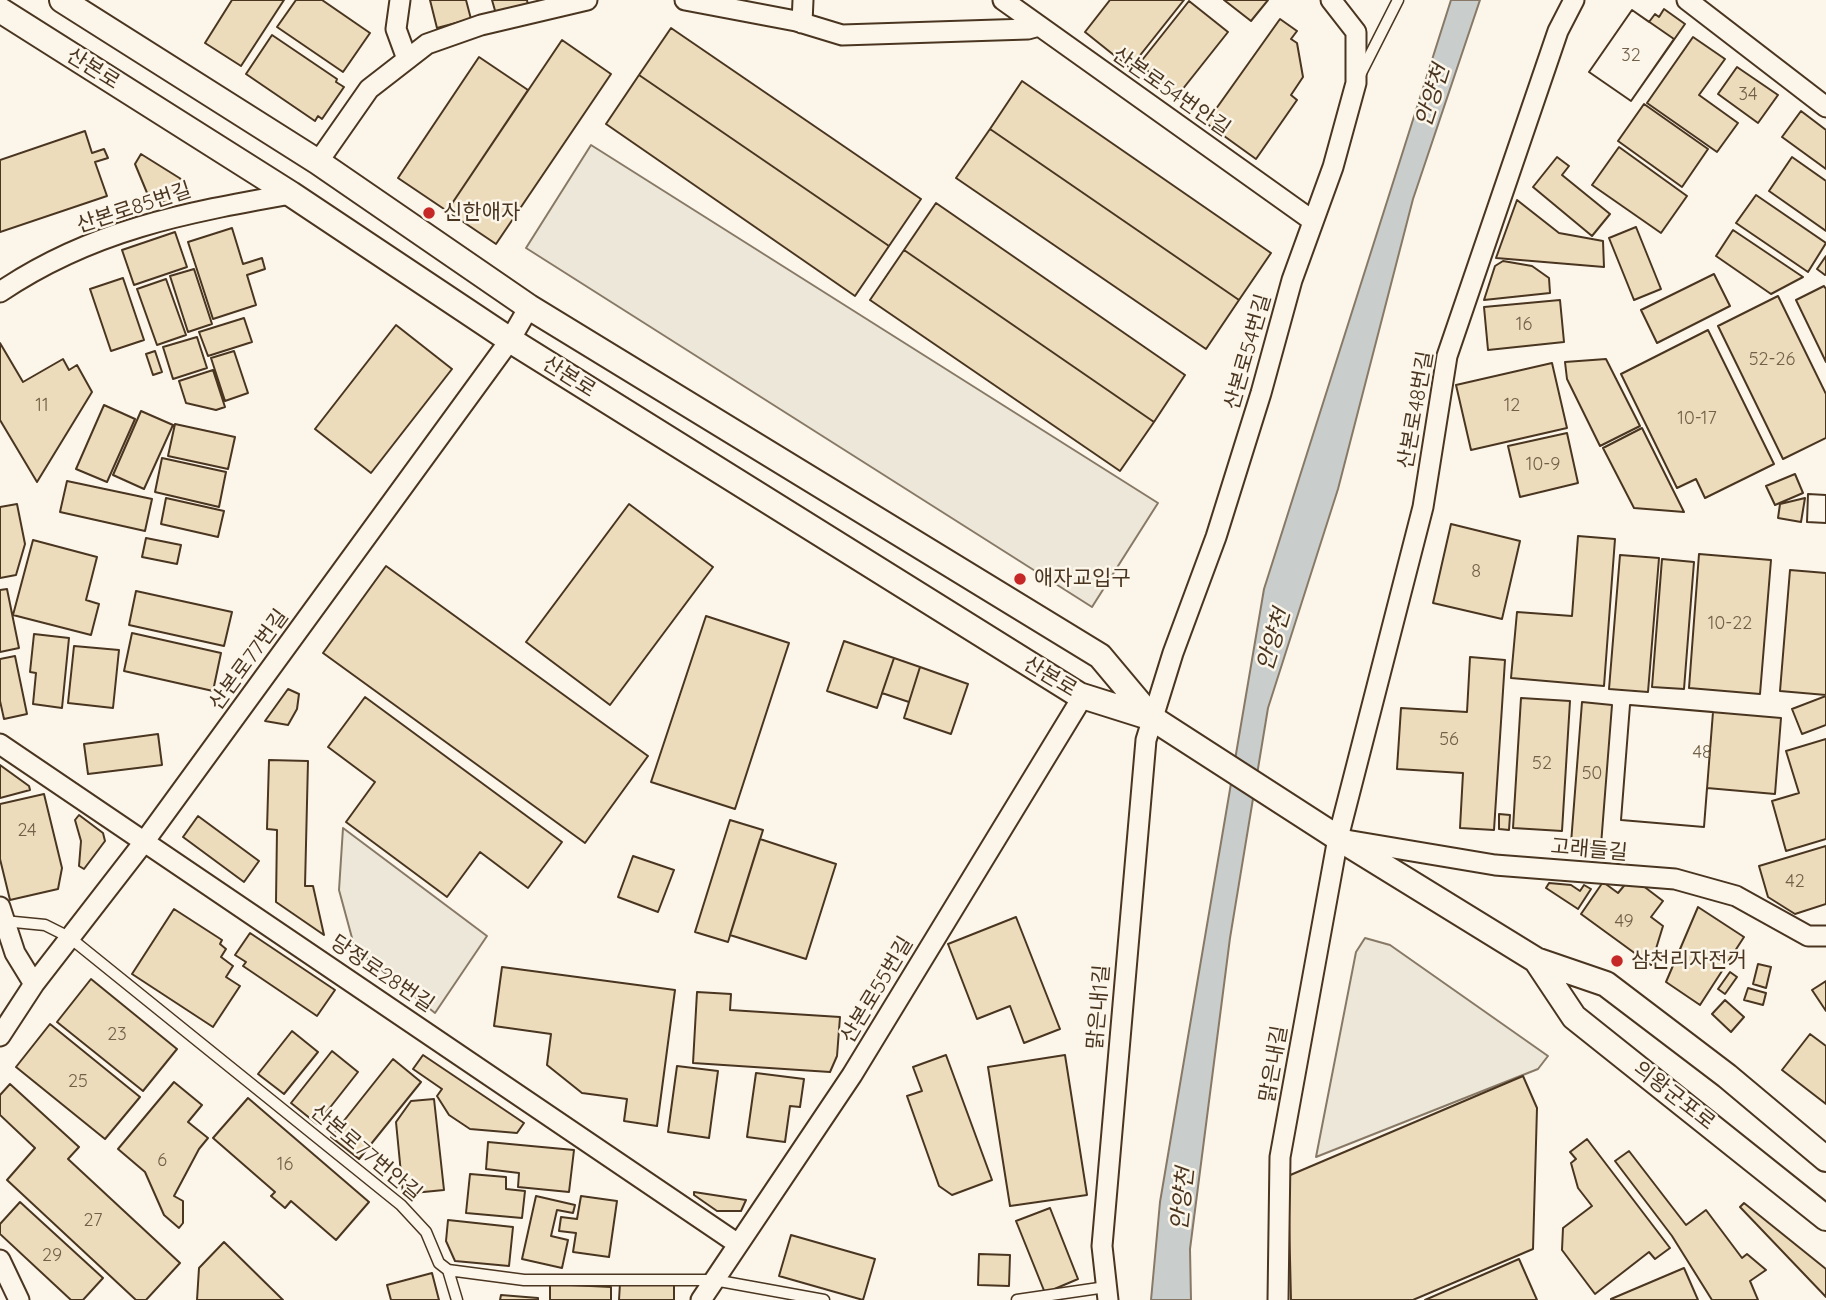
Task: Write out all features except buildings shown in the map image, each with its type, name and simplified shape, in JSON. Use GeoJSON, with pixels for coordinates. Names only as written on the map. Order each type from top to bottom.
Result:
{"type":"FeatureCollection","features":[{"type":"Feature","properties":{"kind":"street","name":"산본로"},"geometry":{"type":"LineString","coordinates":[[62,0],[318,162],[529,307],[1100,656],[1161,724]]}},
{"type":"Feature","properties":{"kind":"street"},"geometry":{"type":"LineString","coordinates":[[400,0],[396,29],[407,59]]}},
{"type":"Feature","properties":{"kind":"street"},"geometry":{"type":"LineString","coordinates":[[318,162],[369,89],[427,44],[481,24],[587,0]]}},
{"type":"Feature","properties":{"kind":"street"},"geometry":{"type":"LineString","coordinates":[[685,0],[802,23],[842,36],[1028,29],[1039,26]]}},
{"type":"Feature","properties":{"kind":"street"},"geometry":{"type":"LineString","coordinates":[[802,23],[803,0]]}},
{"type":"Feature","properties":{"kind":"street","name":"산본로54번안길"},"geometry":{"type":"LineString","coordinates":[[1003,0],[1313,221]]}},
{"type":"Feature","properties":{"kind":"street","name":"산본로54번길"},"geometry":{"type":"LineString","coordinates":[[1161,724],[1261,393],[1292,280],[1332,167],[1356,83],[1356,32],[1331,0]]}},
{"type":"Feature","properties":{"kind":"street","name":"산본로48번길"},"geometry":{"type":"LineString","coordinates":[[1338,838],[1423,507],[1447,356],[1558,31],[1574,0]]}},
{"type":"Feature","properties":{"kind":"street"},"geometry":{"type":"LineString","coordinates":[[1687,0],[1826,107]]}},
{"type":"Feature","properties":{"kind":"street","name":"산본로"},"geometry":{"type":"LineString","coordinates":[[0,10],[291,194],[510,340],[1079,695],[1161,724]]}},
{"type":"Feature","properties":{"kind":"street","name":"산본로85번길"},"geometry":{"type":"LineString","coordinates":[[0,292],[42,264],[120,232],[190,211],[291,194]]}},
{"type":"Feature","properties":{"kind":"street","name":"산본로77번길"},"geometry":{"type":"LineString","coordinates":[[0,1036],[34,984],[144,842],[510,340],[529,307]]}},
{"type":"Feature","properties":{"kind":"street","name":"산본로55번길"},"geometry":{"type":"LineString","coordinates":[[701,1300],[852,1075],[1076,706],[1079,695]]}},
{"type":"Feature","properties":{"kind":"street","name":"의왕군포로"},"geometry":{"type":"LineString","coordinates":[[1161,724],[1338,838],[1536,960],[1606,984],[1727,1076],[1826,1159]]}},
{"type":"Feature","properties":{"kind":"street","name":"맑은내1길"},"geometry":{"type":"LineString","coordinates":[[1107,1294],[1102,1246],[1137,831],[1146,740],[1161,724]]}},
{"type":"Feature","properties":{"kind":"street","name":"당정로28번길"},"geometry":{"type":"LineString","coordinates":[[0,744],[490,1073],[737,1244]]}},
{"type":"Feature","properties":{"kind":"street","name":"고래들길"},"geometry":{"type":"LineString","coordinates":[[1338,838],[1494,865],[1675,879],[1736,896],[1808,936],[1826,936]]}},
{"type":"Feature","properties":{"kind":"street","name":"맑은내길"},"geometry":{"type":"LineString","coordinates":[[1278,1300],[1280,1157],[1338,838]]}},
{"type":"Feature","properties":{"kind":"street"},"geometry":{"type":"LineString","coordinates":[[2,914],[15,953],[34,984]]}},
{"type":"Feature","properties":{"kind":"street","name":"의왕군포로"},"geometry":{"type":"LineString","coordinates":[[1536,960],[1574,1017],[1826,1218]]}},
{"type":"Feature","properties":{"kind":"street"},"geometry":{"type":"LineString","coordinates":[[0,1260],[19,1300]]}},
{"type":"Feature","properties":{"kind":"lane"},"geometry":{"type":"LineString","coordinates":[[1356,83],[1398,0]]}},
{"type":"Feature","properties":{"kind":"lane","name":"산본로77번안길"},"geometry":{"type":"LineString","coordinates":[[2,914],[45,925],[69,937],[401,1205],[426,1232],[439,1263],[448,1270],[457,1300]]}},
{"type":"Feature","properties":{"kind":"lane"},"geometry":{"type":"LineString","coordinates":[[448,1270],[524,1280],[714,1280],[824,1300]]}},
{"type":"Feature","properties":{"kind":"lane"},"geometry":{"type":"LineString","coordinates":[[1017,1300],[1107,1294]]}},
{"type":"Feature","properties":{"kind":"shaded area"},"geometry":{"type":"Polygon","coordinates":[[[591,145],[1158,503],[1092,607],[526,248],[591,145]]]}},
{"type":"Feature","properties":{"kind":"shaded area"},"geometry":{"type":"Polygon","coordinates":[[[343,828],[487,936],[435,1013],[355,949],[339,890],[343,828]]]}},
{"type":"Feature","properties":{"kind":"shaded area"},"geometry":{"type":"Polygon","coordinates":[[[1365,938],[1390,945],[1548,1056],[1538,1069],[1316,1157],[1356,952],[1365,938]]]}},
{"type":"Feature","properties":{"kind":"water","name":"안양천"},"geometry":{"type":"Polygon","coordinates":[[[1451,0],[1480,0],[1413,199],[1338,489],[1268,708],[1230,938],[1190,1249],[1191,1300],[1151,1300],[1160,1202],[1264,589],[1451,0]]]}},
{"type":"Feature","properties":{"kind":"place","name":"신한애자"},"geometry":{"type":"Point","coordinates":[429,213]}},
{"type":"Feature","properties":{"kind":"place","name":"애자교입구"},"geometry":{"type":"Point","coordinates":[1020,579]}},
{"type":"Feature","properties":{"kind":"place","name":"삼천리자전거"},"geometry":{"type":"Point","coordinates":[1617,961]}}]}
